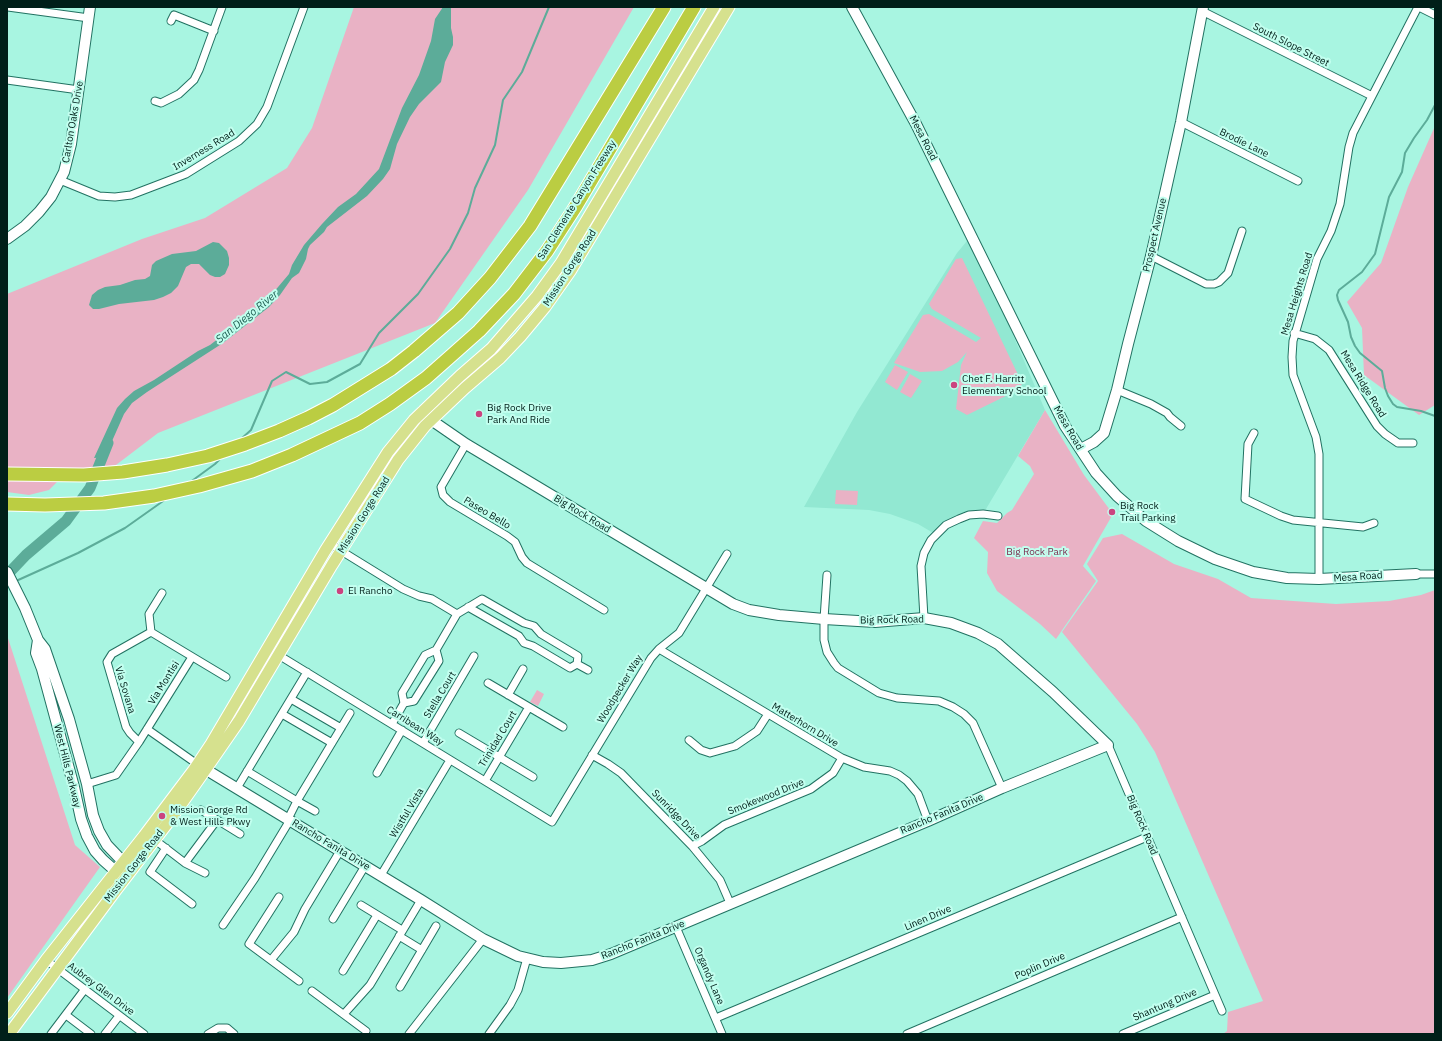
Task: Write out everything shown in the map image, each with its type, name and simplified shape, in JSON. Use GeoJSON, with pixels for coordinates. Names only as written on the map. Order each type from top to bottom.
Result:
{"type":"FeatureCollection","features":[{"type":"Feature","properties":{"kind":"highway"},"geometry":{"type":"LineString","coordinates":[[7,474],[84,475],[123,472],[168,466],[208,456],[265,436],[308,418],[333,405],[391,369],[420,347],[458,313],[490,278],[530,226],[664,7]]}},
{"type":"Feature","properties":{"kind":"highway","name":"San Clemente Canyon Freeway"},"geometry":{"type":"LineString","coordinates":[[7,504],[51,505],[104,503],[162,494],[199,486],[252,471],[292,456],[327,440],[390,404],[426,378],[479,331],[514,294],[547,251],[576,206],[694,7]]}},
{"type":"Feature","properties":{"kind":"main road","name":"Mission Gorge Road"},"geometry":{"type":"LineString","coordinates":[[9,1034],[124,879],[155,840],[202,767],[267,648],[388,452],[406,428],[423,411],[460,376],[492,349],[538,296],[561,263],[714,7]]}},
{"type":"Feature","properties":{"kind":"main road","name":"Mission Gorge Road"},"geometry":{"type":"LineString","coordinates":[[7,1013],[122,862],[202,767],[239,720],[300,617],[398,460],[432,420],[465,388],[500,358],[545,307],[571,270],[729,7]]}},
{"type":"Feature","properties":{"kind":"main road"},"geometry":{"type":"LineString","coordinates":[[300,617],[297,610],[308,590],[305,586]]}},
{"type":"Feature","properties":{"kind":"street"},"geometry":{"type":"LineString","coordinates":[[8,7],[89,18]]}},
{"type":"Feature","properties":{"kind":"street","name":"Carlton Oaks Drive"},"geometry":{"type":"LineString","coordinates":[[7,239],[25,226],[40,212],[51,197],[60,180],[69,153],[90,7]]}},
{"type":"Feature","properties":{"kind":"street"},"geometry":{"type":"LineString","coordinates":[[155,101],[161,103],[179,94],[190,84],[199,70],[222,7]]}},
{"type":"Feature","properties":{"kind":"street","name":"Inverness Road"},"geometry":{"type":"LineString","coordinates":[[60,180],[99,196],[114,197],[131,195],[186,174],[240,141],[257,124],[267,107],[304,7]]}},
{"type":"Feature","properties":{"kind":"street","name":"Mesa Road"},"geometry":{"type":"LineString","coordinates":[[852,7],[916,124],[1065,426],[1096,473],[1129,508],[1146,521],[1178,541],[1215,559],[1253,572],[1287,578],[1319,579],[1435,574]]}},
{"type":"Feature","properties":{"kind":"street"},"geometry":{"type":"LineString","coordinates":[[1418,7],[1435,15]]}},
{"type":"Feature","properties":{"kind":"street","name":"Mesa Heights Road"},"geometry":{"type":"LineString","coordinates":[[1319,579],[1319,454],[1316,437],[1293,375],[1292,358],[1294,333],[1317,259],[1336,218],[1353,133],[1418,7]]}},
{"type":"Feature","properties":{"kind":"street","name":"Prospect Avenue"},"geometry":{"type":"LineString","coordinates":[[1080,449],[1094,442],[1104,433],[1117,390],[1151,256],[1180,122],[1202,9]]}},
{"type":"Feature","properties":{"kind":"street","name":"South Slope Street"},"geometry":{"type":"LineString","coordinates":[[1202,9],[1372,96]]}},
{"type":"Feature","properties":{"kind":"street"},"geometry":{"type":"LineString","coordinates":[[171,21],[174,15],[214,31]]}},
{"type":"Feature","properties":{"kind":"street"},"geometry":{"type":"LineString","coordinates":[[7,80],[79,90]]}},
{"type":"Feature","properties":{"kind":"street","name":"Brodie Lane"},"geometry":{"type":"LineString","coordinates":[[1180,122],[1298,181]]}},
{"type":"Feature","properties":{"kind":"street"},"geometry":{"type":"LineString","coordinates":[[1151,256],[1206,284],[1214,284],[1219,282],[1228,273],[1242,231]]}},
{"type":"Feature","properties":{"kind":"street","name":"Mesa Ridge Road"},"geometry":{"type":"LineString","coordinates":[[1294,333],[1315,339],[1329,350],[1377,426],[1385,434],[1398,443],[1413,443]]}},
{"type":"Feature","properties":{"kind":"street"},"geometry":{"type":"LineString","coordinates":[[1117,390],[1167,413],[1181,426]]}},
{"type":"Feature","properties":{"kind":"street","name":"Big Rock Road"},"geometry":{"type":"LineString","coordinates":[[423,411],[432,420],[466,444],[724,600],[749,610],[779,615],[875,622],[924,618],[961,626],[998,644],[1053,692],[1108,745],[1222,1011]]}},
{"type":"Feature","properties":{"kind":"street"},"geometry":{"type":"LineString","coordinates":[[1254,433],[1248,444],[1245,499],[1281,516],[1294,520],[1363,527],[1374,523]]}},
{"type":"Feature","properties":{"kind":"street","name":"Paseo Bello"},"geometry":{"type":"LineString","coordinates":[[466,444],[442,487],[443,496],[450,502],[515,542],[522,557],[527,563],[604,610]]}},
{"type":"Feature","properties":{"kind":"street"},"geometry":{"type":"LineString","coordinates":[[924,618],[922,566],[924,552],[931,540],[946,525],[958,519],[983,514],[998,516]]}},
{"type":"Feature","properties":{"kind":"street"},"geometry":{"type":"LineString","coordinates":[[330,544],[403,590],[432,599],[457,614]]}},
{"type":"Feature","properties":{"kind":"street","name":"Woodpecker Way"},"geometry":{"type":"LineString","coordinates":[[552,822],[651,658],[659,649],[679,633],[727,554]]}},
{"type":"Feature","properties":{"kind":"street","name":"West Hills Parkway"},"geometry":{"type":"LineString","coordinates":[[7,572],[38,640],[45,649],[69,719],[99,831],[107,845],[131,870]]}},
{"type":"Feature","properties":{"kind":"street"},"geometry":{"type":"LineString","coordinates":[[827,574],[824,640],[830,658],[838,668],[879,693],[897,698],[939,701],[953,707],[969,718],[973,723],[1002,788]]}},
{"type":"Feature","properties":{"kind":"street"},"geometry":{"type":"LineString","coordinates":[[162,593],[149,614],[151,632],[226,677]]}},
{"type":"Feature","properties":{"kind":"street"},"geometry":{"type":"LineString","coordinates":[[392,724],[404,703],[402,693],[425,654],[436,650],[457,614],[482,600],[524,623],[534,626],[540,632],[578,656],[577,664]]}},
{"type":"Feature","properties":{"kind":"street"},"geometry":{"type":"LineString","coordinates":[[470,606],[519,636],[524,643],[533,646],[570,668],[577,664]]}},
{"type":"Feature","properties":{"kind":"street","name":"Via Sovana"},"geometry":{"type":"LineString","coordinates":[[139,742],[126,728],[107,662],[112,654],[151,632]]}},
{"type":"Feature","properties":{"kind":"street"},"geometry":{"type":"LineString","coordinates":[[533,646],[538,640],[540,632]]}},
{"type":"Feature","properties":{"kind":"street","name":"West Hills Parkway"},"geometry":{"type":"LineString","coordinates":[[38,640],[36,653],[42,669],[74,787],[80,819],[95,851],[115,872],[124,879]]}},
{"type":"Feature","properties":{"kind":"street","name":"Carribean Way"},"geometry":{"type":"LineString","coordinates":[[267,648],[552,822]]}},
{"type":"Feature","properties":{"kind":"street","name":"Matterhorn Drive"},"geometry":{"type":"LineString","coordinates":[[659,649],[842,758],[864,767],[890,771],[907,781],[918,794],[928,821]]}},
{"type":"Feature","properties":{"kind":"street"},"geometry":{"type":"LineString","coordinates":[[404,703],[414,701],[435,667],[438,661],[436,650]]}},
{"type":"Feature","properties":{"kind":"street","name":"Stella Court"},"geometry":{"type":"LineString","coordinates":[[423,743],[474,656]]}},
{"type":"Feature","properties":{"kind":"street","name":"Via Montisi"},"geometry":{"type":"LineString","coordinates":[[87,784],[116,775],[139,742],[192,657]]}},
{"type":"Feature","properties":{"kind":"street"},"geometry":{"type":"LineString","coordinates":[[577,664],[588,670]]}},
{"type":"Feature","properties":{"kind":"street"},"geometry":{"type":"LineString","coordinates":[[508,695],[523,669]]}},
{"type":"Feature","properties":{"kind":"street"},"geometry":{"type":"LineString","coordinates":[[237,788],[307,672]]}},
{"type":"Feature","properties":{"kind":"street"},"geometry":{"type":"LineString","coordinates":[[488,683],[563,726]]}},
{"type":"Feature","properties":{"kind":"street"},"geometry":{"type":"LineString","coordinates":[[291,698],[341,728]]}},
{"type":"Feature","properties":{"kind":"street","name":"Trinidad Court"},"geometry":{"type":"LineString","coordinates":[[485,781],[529,707]]}},
{"type":"Feature","properties":{"kind":"street"},"geometry":{"type":"LineString","coordinates":[[223,925],[255,878],[289,819],[297,801],[350,713]]}},
{"type":"Feature","properties":{"kind":"street"},"geometry":{"type":"LineString","coordinates":[[282,714],[332,743]]}},
{"type":"Feature","properties":{"kind":"street"},"geometry":{"type":"LineString","coordinates":[[688,740],[701,750],[710,753],[735,746],[757,730],[768,714]]}},
{"type":"Feature","properties":{"kind":"street"},"geometry":{"type":"LineString","coordinates":[[147,729],[202,767]]}},
{"type":"Feature","properties":{"kind":"street"},"geometry":{"type":"LineString","coordinates":[[377,773],[402,730]]}},
{"type":"Feature","properties":{"kind":"street"},"geometry":{"type":"LineString","coordinates":[[459,733],[533,777]]}},
{"type":"Feature","properties":{"kind":"street","name":"Rancho Fanita Drive"},"geometry":{"type":"LineString","coordinates":[[202,767],[483,939],[509,952],[527,958],[544,962],[562,963],[592,960],[611,954],[928,821],[1002,788],[1108,745]]}},
{"type":"Feature","properties":{"kind":"street","name":"Sunridge Drive"},"geometry":{"type":"LineString","coordinates":[[592,755],[621,773],[692,846],[720,880],[730,903]]}},
{"type":"Feature","properties":{"kind":"street","name":"Smokewood Drive"},"geometry":{"type":"LineString","coordinates":[[692,846],[702,841],[724,825],[811,789],[827,779],[842,758]]}},
{"type":"Feature","properties":{"kind":"street","name":"Wistful Vista"},"geometry":{"type":"LineString","coordinates":[[381,876],[450,760]]}},
{"type":"Feature","properties":{"kind":"street"},"geometry":{"type":"LineString","coordinates":[[247,771],[315,811]]}},
{"type":"Feature","properties":{"kind":"street"},"geometry":{"type":"LineString","coordinates":[[201,810],[240,834]]}},
{"type":"Feature","properties":{"kind":"street"},"geometry":{"type":"LineString","coordinates":[[186,863],[217,820]]}},
{"type":"Feature","properties":{"kind":"street","name":"Linen Drive"},"geometry":{"type":"LineString","coordinates":[[716,1018],[1147,837]]}},
{"type":"Feature","properties":{"kind":"street"},"geometry":{"type":"LineString","coordinates":[[155,840],[186,863],[205,873]]}},
{"type":"Feature","properties":{"kind":"street"},"geometry":{"type":"LineString","coordinates":[[166,848],[150,872],[192,904]]}},
{"type":"Feature","properties":{"kind":"street"},"geometry":{"type":"LineString","coordinates":[[271,960],[294,932],[305,909],[340,851]]}},
{"type":"Feature","properties":{"kind":"street"},"geometry":{"type":"LineString","coordinates":[[333,919],[365,866]]}},
{"type":"Feature","properties":{"kind":"street"},"geometry":{"type":"LineString","coordinates":[[279,897],[249,944],[299,980]]}},
{"type":"Feature","properties":{"kind":"street"},"geometry":{"type":"LineString","coordinates":[[344,1014],[370,985],[421,900]]}},
{"type":"Feature","properties":{"kind":"street"},"geometry":{"type":"LineString","coordinates":[[361,905],[377,915],[422,950]]}},
{"type":"Feature","properties":{"kind":"street"},"geometry":{"type":"LineString","coordinates":[[344,971],[377,915]]}},
{"type":"Feature","properties":{"kind":"street","name":"Poplin Drive"},"geometry":{"type":"LineString","coordinates":[[907,1034],[1182,917]]}},
{"type":"Feature","properties":{"kind":"street"},"geometry":{"type":"LineString","coordinates":[[400,987],[436,926]]}},
{"type":"Feature","properties":{"kind":"street","name":"Organdy Lane"},"geometry":{"type":"LineString","coordinates":[[676,927],[722,1034]]}},
{"type":"Feature","properties":{"kind":"street"},"geometry":{"type":"LineString","coordinates":[[409,1034],[483,939]]}},
{"type":"Feature","properties":{"kind":"street"},"geometry":{"type":"LineString","coordinates":[[489,1034],[510,1005],[518,990],[527,958]]}},
{"type":"Feature","properties":{"kind":"street","name":"Aubrey Glen Drive"},"geometry":{"type":"LineString","coordinates":[[46,960],[144,1034]]}},
{"type":"Feature","properties":{"kind":"street"},"geometry":{"type":"LineString","coordinates":[[51,1034],[85,989]]}},
{"type":"Feature","properties":{"kind":"street"},"geometry":{"type":"LineString","coordinates":[[312,991],[366,1031]]}},
{"type":"Feature","properties":{"kind":"street","name":"Shantung Drive"},"geometry":{"type":"LineString","coordinates":[[1122,1034],[1215,995]]}},
{"type":"Feature","properties":{"kind":"street"},"geometry":{"type":"LineString","coordinates":[[66,1015],[91,1034]]}},
{"type":"Feature","properties":{"kind":"street"},"geometry":{"type":"LineString","coordinates":[[105,1034],[119,1016]]}},
{"type":"Feature","properties":{"kind":"street"},"geometry":{"type":"LineString","coordinates":[[208,1034],[218,1028],[227,1028],[234,1034]]}},
{"type":"Feature","properties":{"kind":"shaded area","name":"Chet F. Harritt Elementary School"},"geometry":{"type":"Polygon","coordinates":[[[971,236],[1045,410],[983,514],[969,516],[935,534],[918,524],[890,514],[869,510],[804,507],[857,412],[957,253],[971,236]]]}},
{"type":"Feature","properties":{"kind":"green space"},"geometry":{"type":"Polygon","coordinates":[[[354,7],[634,7],[528,190],[435,323],[158,433],[116,465],[65,474],[49,490],[29,495],[7,492],[7,294],[142,239],[205,218],[287,168],[312,128],[354,7]]]}},
{"type":"Feature","properties":{"kind":"green space"},"geometry":{"type":"Polygon","coordinates":[[[1435,126],[1435,405],[1419,415],[1364,375],[1362,328],[1347,302],[1381,263],[1408,187],[1435,126]]]}},
{"type":"Feature","properties":{"kind":"green space"},"geometry":{"type":"Polygon","coordinates":[[[962,258],[1022,383],[1020,389],[967,415],[956,409],[961,365],[967,352],[958,362],[942,371],[920,372],[894,363],[923,315],[929,314],[976,342],[981,338],[932,309],[929,304],[956,259],[962,258]]]}},
{"type":"Feature","properties":{"kind":"green space"},"geometry":{"type":"Polygon","coordinates":[[[895,365],[908,372],[897,390],[885,382],[895,365]]]}},
{"type":"Feature","properties":{"kind":"green space"},"geometry":{"type":"Polygon","coordinates":[[[910,374],[922,381],[911,398],[900,392],[910,374]]]}},
{"type":"Feature","properties":{"kind":"green space","name":"Big Rock Park"},"geometry":{"type":"Polygon","coordinates":[[[1045,410],[1084,475],[1113,514],[1083,566],[1096,581],[1056,639],[1040,624],[997,591],[987,573],[988,552],[974,538],[983,521],[997,523],[1012,510],[1034,474],[1030,466],[1018,456],[1045,410]]]}},
{"type":"Feature","properties":{"kind":"green space"},"geometry":{"type":"Polygon","coordinates":[[[836,490],[858,491],[857,505],[835,504],[836,490]]]}},
{"type":"Feature","properties":{"kind":"green space"},"geometry":{"type":"Polygon","coordinates":[[[1122,534],[1174,564],[1218,579],[1251,598],[1336,604],[1389,601],[1421,595],[1435,590],[1435,1034],[1223,1034],[1227,1031],[1228,1012],[1263,1001],[1155,752],[1137,724],[1062,632],[1098,581],[1087,564],[1103,538],[1122,534]]]}},
{"type":"Feature","properties":{"kind":"green space"},"geometry":{"type":"Polygon","coordinates":[[[7,635],[75,845],[100,867],[7,998],[7,635]]]}},
{"type":"Feature","properties":{"kind":"green space"},"geometry":{"type":"Polygon","coordinates":[[[537,690],[544,694],[538,706],[530,702],[537,690]]]}},
{"type":"Feature","properties":{"kind":"water"},"geometry":{"type":"Polygon","coordinates":[[[443,7],[451,7],[453,45],[445,62],[441,82],[419,104],[410,117],[397,144],[390,169],[383,179],[367,196],[327,227],[324,232],[310,245],[306,259],[299,273],[292,278],[269,307],[223,343],[132,403],[124,414],[105,457],[94,458],[117,408],[125,399],[134,391],[210,345],[258,308],[289,274],[292,265],[304,245],[322,224],[338,207],[356,194],[379,169],[402,108],[419,75],[431,41],[435,19],[443,7]]]}},
{"type":"Feature","properties":{"kind":"water"},"geometry":{"type":"Polygon","coordinates":[[[213,242],[219,243],[227,251],[229,258],[229,265],[225,274],[220,277],[210,275],[199,264],[191,264],[186,267],[178,286],[171,293],[163,297],[154,300],[119,304],[99,309],[93,309],[89,305],[92,295],[98,290],[105,287],[145,279],[150,276],[152,265],[156,261],[172,254],[196,251],[213,242]]]}},
{"type":"Feature","properties":{"kind":"waterway"},"geometry":{"type":"LineString","coordinates":[[241,439],[251,430],[272,381],[286,372],[310,384],[327,382],[360,364],[379,333],[418,294],[450,249],[468,213],[475,188],[495,145],[503,100],[522,72],[549,7]]}},
{"type":"Feature","properties":{"kind":"waterway"},"geometry":{"type":"LineString","coordinates":[[1435,105],[1405,153],[1402,172],[1389,197],[1375,254],[1362,272],[1339,290],[1337,295],[1348,322],[1351,337],[1355,346],[1360,353],[1382,371],[1385,388],[1393,404],[1397,407],[1421,411],[1435,416]]}},
{"type":"Feature","properties":{"kind":"waterway","name":"San Diego River"},"geometry":{"type":"LineString","coordinates":[[7,575],[26,555],[66,521],[90,488],[108,443]]}},
{"type":"Feature","properties":{"kind":"waterway"},"geometry":{"type":"LineString","coordinates":[[189,483],[222,457]]}},
{"type":"Feature","properties":{"kind":"waterway"},"geometry":{"type":"LineString","coordinates":[[16,581],[78,553],[125,528],[166,499]]}},
{"type":"Feature","properties":{"kind":"place","name":"Chet F. Harritt Elementary School"},"geometry":{"type":"Point","coordinates":[954,385]}},
{"type":"Feature","properties":{"kind":"place","name":"Big Rock Drive Park And Ride"},"geometry":{"type":"Point","coordinates":[479,414]}},
{"type":"Feature","properties":{"kind":"place","name":"Big Rock Trail Parking"},"geometry":{"type":"Point","coordinates":[1112,512]}},
{"type":"Feature","properties":{"kind":"place","name":"El Rancho"},"geometry":{"type":"Point","coordinates":[340,591]}},
{"type":"Feature","properties":{"kind":"place","name":"Mission Gorge Rd & West Hills Pkwy"},"geometry":{"type":"Point","coordinates":[162,816]}}]}
